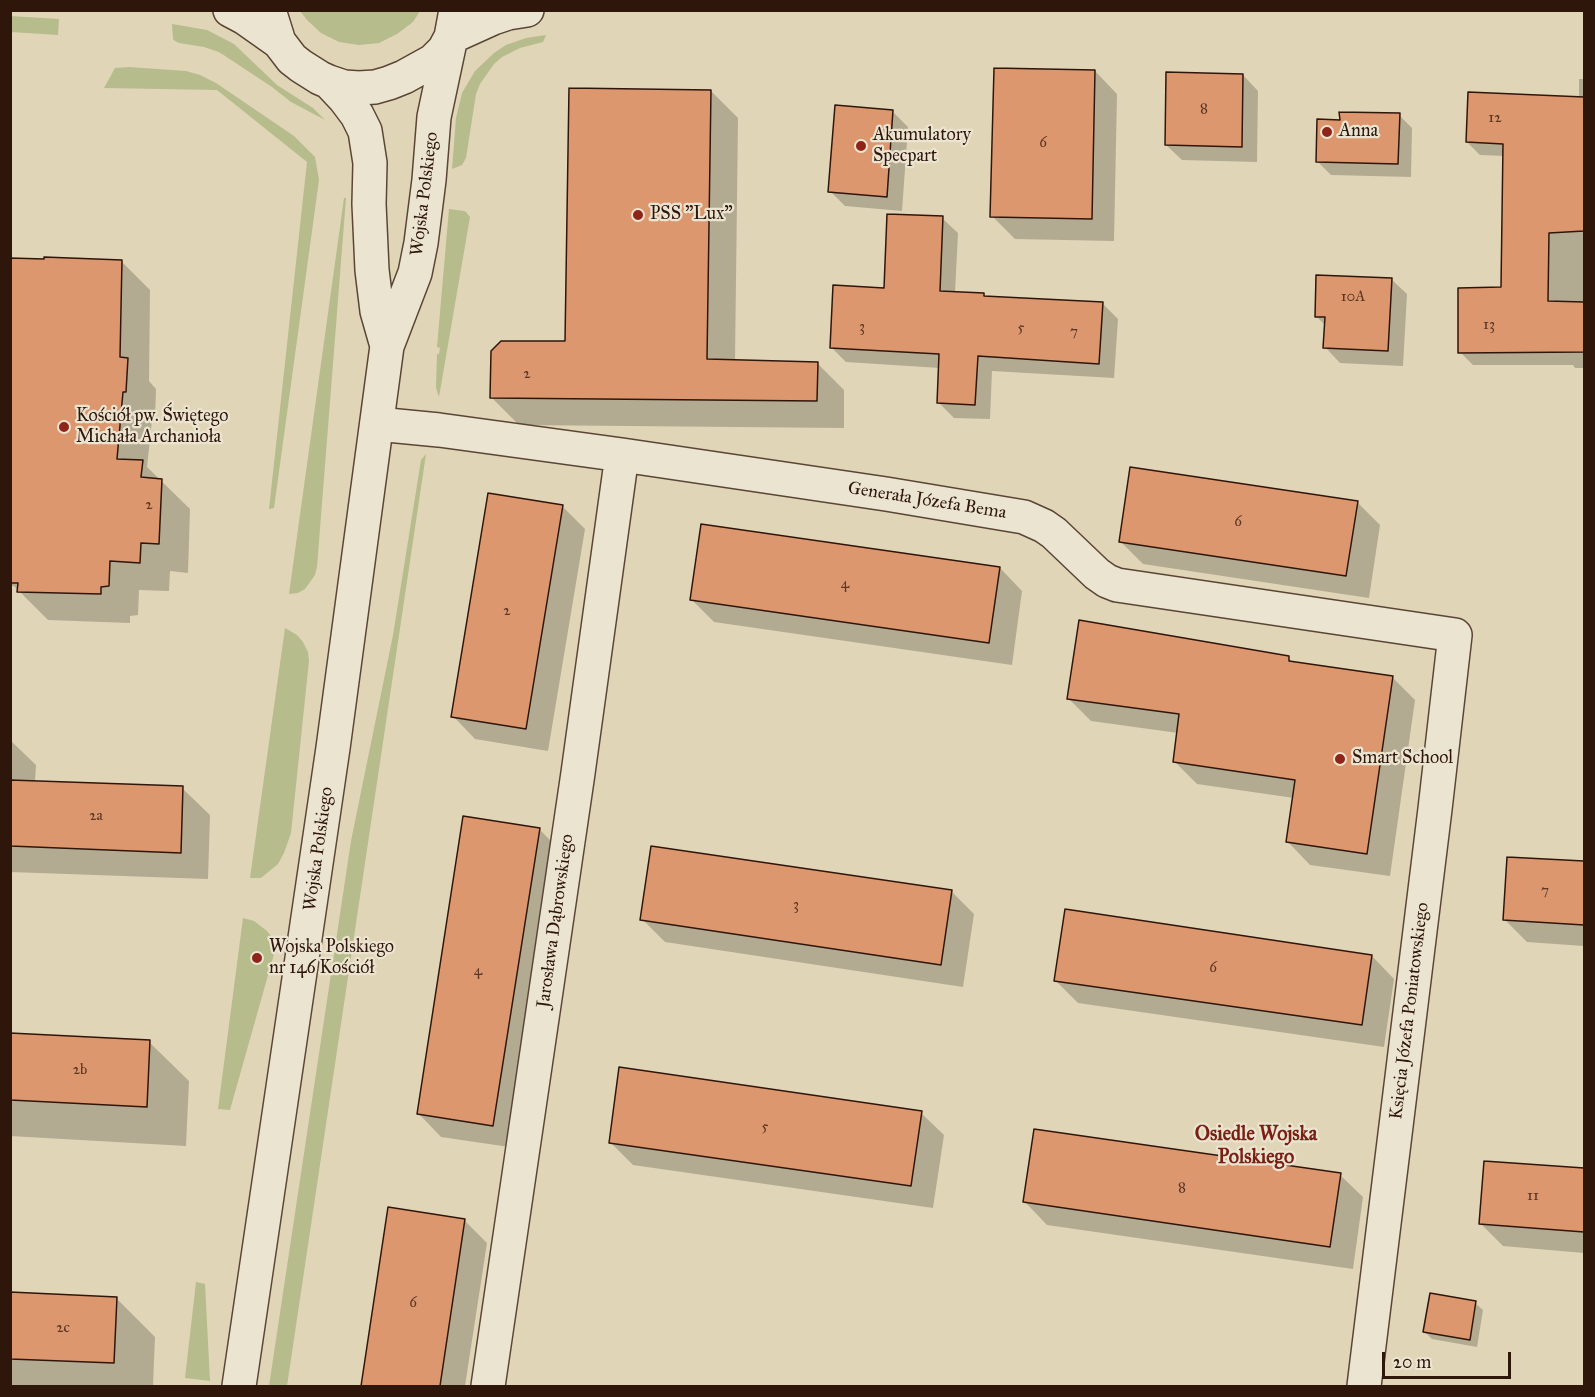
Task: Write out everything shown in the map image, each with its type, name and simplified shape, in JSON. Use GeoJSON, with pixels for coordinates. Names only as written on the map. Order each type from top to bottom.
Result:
{"type":"FeatureCollection","features":[{"type":"Feature","properties":{"kind":"street"},"geometry":{"type":"LineString","coordinates":[[230,10],[279,42],[310,73],[344,87],[359,88],[389,83],[433,60],[444,50],[454,24],[527,10]]}},
{"type":"Feature","properties":{"kind":"street"},"geometry":{"type":"LineString","coordinates":[[269,10],[279,42]]}},
{"type":"Feature","properties":{"kind":"street","name":"Wojska Polskiego"},"geometry":{"type":"LineString","coordinates":[[239,1386],[312,895],[387,346],[415,273],[427,191],[434,117],[454,24]]}},
{"type":"Feature","properties":{"kind":"street","name":"Wojska Polskiego"},"geometry":{"type":"LineString","coordinates":[[329,82],[345,99],[365,131],[370,163],[372,270],[377,311],[387,346]]}},
{"type":"Feature","properties":{"kind":"street","name":"Generała Józefa Bema"},"geometry":{"type":"LineString","coordinates":[[377,424],[622,454],[1024,517],[1044,526],[1097,574],[1117,585],[1455,635]]}},
{"type":"Feature","properties":{"kind":"street","name":"Jarosława Dąbrowskiego"},"geometry":{"type":"LineString","coordinates":[[488,1386],[578,773],[622,454]]}},
{"type":"Feature","properties":{"kind":"street","name":"Księcia Józefa Poniatowskiego"},"geometry":{"type":"LineString","coordinates":[[1364,1386],[1455,635]]}},
{"type":"Feature","properties":{"kind":"green space"},"geometry":{"type":"Polygon","coordinates":[[[300,11],[420,11],[413,22],[397,34],[379,43],[359,45],[339,42],[321,33],[300,11]]]}},
{"type":"Feature","properties":{"kind":"green space"},"geometry":{"type":"Polygon","coordinates":[[[10,16],[59,19],[58,35],[11,32],[10,16]]]}},
{"type":"Feature","properties":{"kind":"green space"},"geometry":{"type":"Polygon","coordinates":[[[172,24],[207,30],[234,44],[277,85],[313,108],[325,120],[291,102],[219,52],[175,41],[172,24]]]}},
{"type":"Feature","properties":{"kind":"green space"},"geometry":{"type":"Polygon","coordinates":[[[546,35],[543,42],[520,48],[494,64],[476,94],[466,158],[462,165],[452,169],[456,118],[462,93],[475,71],[506,45],[526,38],[546,35]]]}},
{"type":"Feature","properties":{"kind":"green space"},"geometry":{"type":"Polygon","coordinates":[[[115,68],[186,71],[200,75],[216,83],[294,136],[315,157],[319,180],[274,508],[269,509],[307,162],[217,90],[104,88],[115,68]]]}},
{"type":"Feature","properties":{"kind":"green space"},"geometry":{"type":"Polygon","coordinates":[[[344,198],[346,198],[317,567],[315,575],[305,589],[289,594],[344,198]]]}},
{"type":"Feature","properties":{"kind":"green space"},"geometry":{"type":"Polygon","coordinates":[[[449,209],[464,211],[470,217],[439,397],[436,388],[437,354],[440,348],[437,347],[449,209]]]}},
{"type":"Feature","properties":{"kind":"green space"},"geometry":{"type":"Polygon","coordinates":[[[426,454],[287,1386],[269,1386],[351,841],[393,635],[421,460],[426,454]]]}},
{"type":"Feature","properties":{"kind":"green space"},"geometry":{"type":"Polygon","coordinates":[[[285,628],[297,635],[303,642],[309,661],[291,833],[278,864],[261,878],[250,878],[285,628]]]}},
{"type":"Feature","properties":{"kind":"green space"},"geometry":{"type":"Polygon","coordinates":[[[243,918],[254,921],[267,931],[272,937],[274,954],[230,1110],[218,1109],[243,918]]]}},
{"type":"Feature","properties":{"kind":"green space"},"geometry":{"type":"Polygon","coordinates":[[[196,1282],[205,1284],[210,1381],[185,1378],[196,1282]]]}},
{"type":"Feature","properties":{"kind":"building"},"geometry":{"type":"Polygon","coordinates":[[[994,68],[1095,70],[1092,219],[990,217],[994,68]]]}},
{"type":"Feature","properties":{"kind":"building"},"geometry":{"type":"Polygon","coordinates":[[[1166,72],[1243,74],[1242,147],[1165,145],[1166,72]]]}},
{"type":"Feature","properties":{"kind":"building","name":"PSS \"Lux\""},"geometry":{"type":"Polygon","coordinates":[[[569,88],[711,90],[707,359],[818,362],[817,401],[490,398],[491,351],[501,341],[565,341],[569,88]]]}},
{"type":"Feature","properties":{"kind":"building"},"geometry":{"type":"Polygon","coordinates":[[[1468,92],[1584,97],[1584,231],[1549,233],[1548,301],[1584,302],[1584,352],[1458,353],[1458,288],[1501,287],[1503,144],[1466,142],[1468,92]]]}},
{"type":"Feature","properties":{"kind":"building"},"geometry":{"type":"Polygon","coordinates":[[[835,105],[893,110],[887,197],[828,192],[835,105]]]}},
{"type":"Feature","properties":{"kind":"building"},"geometry":{"type":"Polygon","coordinates":[[[1339,112],[1400,113],[1398,164],[1316,162],[1317,119],[1340,120],[1339,112]]]}},
{"type":"Feature","properties":{"kind":"building"},"geometry":{"type":"Polygon","coordinates":[[[887,214],[943,216],[940,291],[984,293],[984,296],[1103,302],[1099,364],[978,356],[975,405],[937,403],[939,354],[830,348],[833,285],[884,288],[887,214]]]}},
{"type":"Feature","properties":{"kind":"building","name":"Kościół pw. Świętego Michała Archanioła"},"geometry":{"type":"Polygon","coordinates":[[[44,257],[122,260],[120,357],[128,358],[117,459],[143,460],[141,477],[162,479],[159,544],[141,543],[140,563],[110,561],[109,586],[101,587],[101,594],[17,592],[18,583],[10,583],[10,258],[44,259],[44,257]]]}},
{"type":"Feature","properties":{"kind":"building"},"geometry":{"type":"Polygon","coordinates":[[[1316,275],[1392,278],[1388,351],[1323,348],[1325,317],[1315,317],[1316,275]]]}},
{"type":"Feature","properties":{"kind":"building"},"geometry":{"type":"Polygon","coordinates":[[[1130,467],[1358,501],[1346,576],[1119,542],[1130,467]]]}},
{"type":"Feature","properties":{"kind":"building"},"geometry":{"type":"Polygon","coordinates":[[[488,493],[563,505],[526,729],[451,717],[488,493]]]}},
{"type":"Feature","properties":{"kind":"building"},"geometry":{"type":"Polygon","coordinates":[[[701,524],[1000,567],[989,643],[690,600],[701,524]]]}},
{"type":"Feature","properties":{"kind":"building"},"geometry":{"type":"Polygon","coordinates":[[[1079,620],[1289,656],[1289,661],[1393,676],[1367,854],[1286,842],[1295,780],[1173,762],[1179,714],[1067,699],[1079,620]]]}},
{"type":"Feature","properties":{"kind":"building"},"geometry":{"type":"Polygon","coordinates":[[[10,780],[183,786],[181,853],[10,846],[10,780]]]}},
{"type":"Feature","properties":{"kind":"building"},"geometry":{"type":"Polygon","coordinates":[[[463,816],[540,828],[493,1126],[417,1114],[463,816]]]}},
{"type":"Feature","properties":{"kind":"building"},"geometry":{"type":"Polygon","coordinates":[[[651,846],[952,890],[941,965],[640,920],[651,846]]]}},
{"type":"Feature","properties":{"kind":"building"},"geometry":{"type":"Polygon","coordinates":[[[1507,857],[1584,861],[1584,925],[1503,920],[1507,857]]]}},
{"type":"Feature","properties":{"kind":"building"},"geometry":{"type":"Polygon","coordinates":[[[1065,909],[1372,955],[1362,1025],[1054,981],[1065,909]]]}},
{"type":"Feature","properties":{"kind":"building"},"geometry":{"type":"Polygon","coordinates":[[[10,1033],[150,1040],[147,1107],[10,1100],[10,1033]]]}},
{"type":"Feature","properties":{"kind":"building"},"geometry":{"type":"Polygon","coordinates":[[[619,1067],[922,1111],[911,1186],[609,1143],[619,1067]]]}},
{"type":"Feature","properties":{"kind":"building"},"geometry":{"type":"Polygon","coordinates":[[[1034,1129],[1341,1173],[1330,1247],[1023,1202],[1034,1129]]]}},
{"type":"Feature","properties":{"kind":"building"},"geometry":{"type":"Polygon","coordinates":[[[1484,1161],[1584,1168],[1584,1232],[1479,1224],[1484,1161]]]}},
{"type":"Feature","properties":{"kind":"building"},"geometry":{"type":"Polygon","coordinates":[[[388,1207],[465,1219],[440,1386],[361,1386],[388,1207]]]}},
{"type":"Feature","properties":{"kind":"building"},"geometry":{"type":"Polygon","coordinates":[[[10,1292],[117,1297],[114,1363],[10,1359],[10,1292]]]}},
{"type":"Feature","properties":{"kind":"building"},"geometry":{"type":"Polygon","coordinates":[[[1430,1293],[1476,1301],[1470,1340],[1423,1332],[1430,1293]]]}},
{"type":"Feature","properties":{"kind":"place","name":"Anna"},"geometry":{"type":"Point","coordinates":[1327,132]}},
{"type":"Feature","properties":{"kind":"place","name":"Akumulatory Specpart"},"geometry":{"type":"Point","coordinates":[861,146]}},
{"type":"Feature","properties":{"kind":"place","name":"PSS \"Lux\""},"geometry":{"type":"Point","coordinates":[638,215]}},
{"type":"Feature","properties":{"kind":"place","name":"Kościół pw. Świętego Michała Archanioła"},"geometry":{"type":"Point","coordinates":[64,427]}},
{"type":"Feature","properties":{"kind":"place","name":"Smart School"},"geometry":{"type":"Point","coordinates":[1340,759]}},
{"type":"Feature","properties":{"kind":"place","name":"Wojska Polskiego nr 146 Kościół"},"geometry":{"type":"Point","coordinates":[257,958]}},
{"type":"Feature","properties":{"kind":"district","name":"Osiedle Wojska Polskiego"},"geometry":{"type":"Point","coordinates":[1256,1146]}}]}
